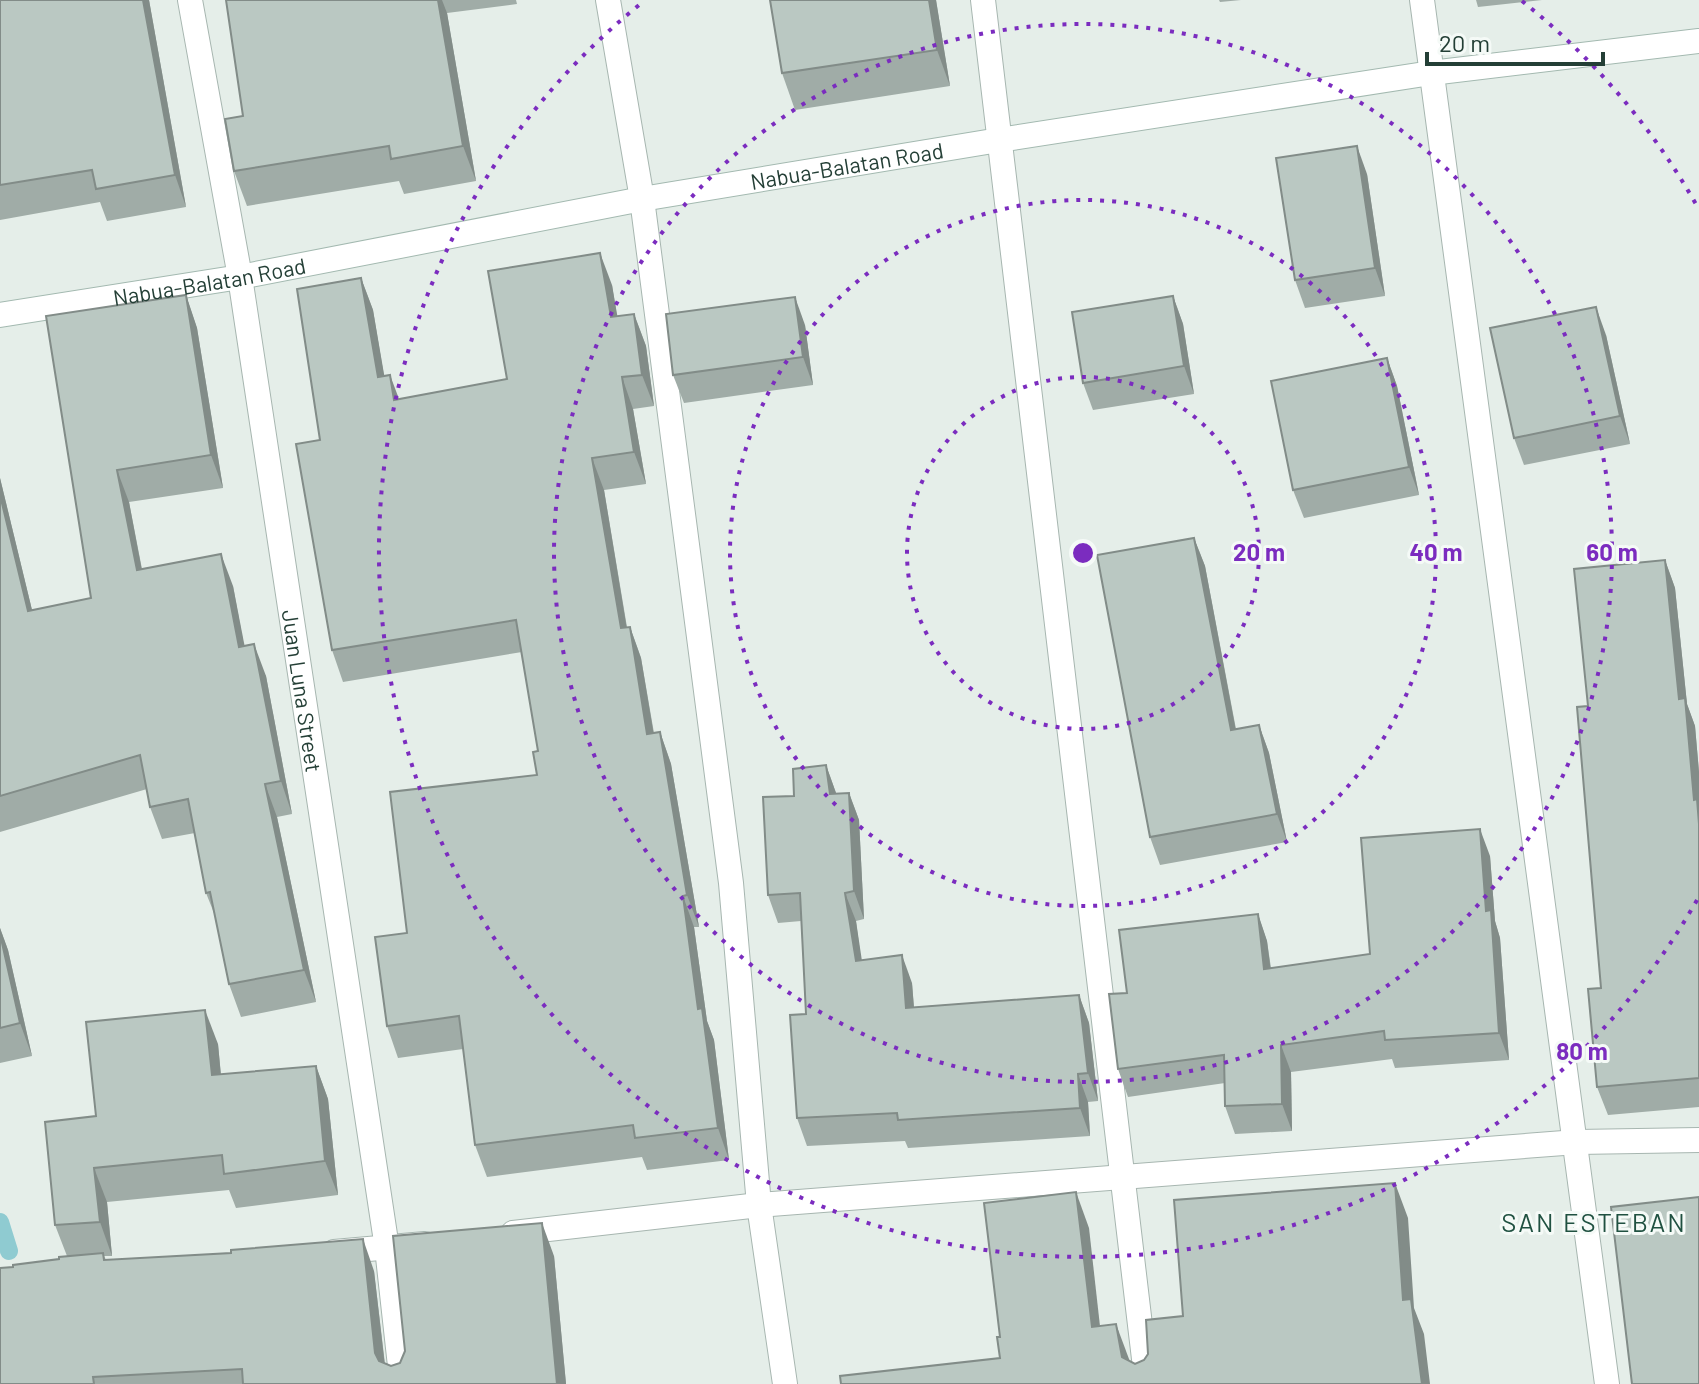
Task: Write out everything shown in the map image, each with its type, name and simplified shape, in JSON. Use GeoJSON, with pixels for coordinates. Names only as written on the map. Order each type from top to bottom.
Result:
{"type":"FeatureCollection","features":[{"type":"Feature","properties":{"kind":"street","name":"Juan Luna Street"},"geometry":{"type":"LineString","coordinates":[[190,0],[240,277],[387,1248],[402,1384]]}},
{"type":"Feature","properties":{"kind":"street"},"geometry":{"type":"LineString","coordinates":[[608,0],[642,199],[731,883],[759,1205],[785,1384]]}},
{"type":"Feature","properties":{"kind":"street"},"geometry":{"type":"LineString","coordinates":[[983,0],[1147,1384]]}},
{"type":"Feature","properties":{"kind":"street"},"geometry":{"type":"LineString","coordinates":[[1422,0],[1607,1384]]}},
{"type":"Feature","properties":{"kind":"street","name":"Nabua-Balatan Road"},"geometry":{"type":"LineString","coordinates":[[0,315],[240,277],[642,199],[999,140],[1431,73],[1699,41]]}},
{"type":"Feature","properties":{"kind":"street"},"geometry":{"type":"LineString","coordinates":[[496,1236],[759,1205],[1577,1142],[1699,1140]]}},
{"type":"Feature","properties":{"kind":"street"},"geometry":{"type":"LineString","coordinates":[[310,1254],[449,1241]]}},
{"type":"Feature","properties":{"kind":"building"},"geometry":{"type":"Polygon","coordinates":[[[0,0],[143,0],[175,175],[96,189],[92,170],[0,185],[0,0]]]}},
{"type":"Feature","properties":{"kind":"building"},"geometry":{"type":"Polygon","coordinates":[[[226,0],[438,0],[463,146],[391,159],[389,146],[234,171],[225,119],[243,116],[226,0]]]}},
{"type":"Feature","properties":{"kind":"building"},"geometry":{"type":"Polygon","coordinates":[[[770,0],[929,0],[937,50],[782,73],[770,0]]]}},
{"type":"Feature","properties":{"kind":"building"},"geometry":{"type":"Polygon","coordinates":[[[1357,146],[1375,268],[1295,280],[1276,158],[1357,146]]]}},
{"type":"Feature","properties":{"kind":"building"},"geometry":{"type":"Polygon","coordinates":[[[600,253],[611,317],[634,314],[642,375],[622,377],[634,452],[592,458],[621,628],[630,627],[647,734],[660,732],[687,895],[683,896],[698,1009],[702,1008],[718,1128],[635,1138],[633,1125],[475,1145],[459,1016],[387,1026],[375,937],[407,933],[390,792],[537,775],[533,752],[538,751],[516,620],[332,650],[296,444],[320,440],[297,289],[361,278],[378,377],[390,375],[394,400],[507,379],[488,271],[600,253]]]}},
{"type":"Feature","properties":{"kind":"building"},"geometry":{"type":"Polygon","coordinates":[[[186,295],[211,455],[117,470],[137,570],[221,554],[239,647],[254,644],[281,781],[265,784],[304,970],[229,984],[210,892],[206,893],[188,799],[150,807],[140,755],[0,796],[0,495],[28,611],[91,598],[46,316],[186,295]]]}},
{"type":"Feature","properties":{"kind":"building"},"geometry":{"type":"Polygon","coordinates":[[[1173,296],[1184,366],[1083,383],[1072,312],[1173,296]]]}},
{"type":"Feature","properties":{"kind":"building"},"geometry":{"type":"Polygon","coordinates":[[[795,297],[803,357],[673,375],[666,314],[795,297]]]}},
{"type":"Feature","properties":{"kind":"building"},"geometry":{"type":"Polygon","coordinates":[[[1596,307],[1620,416],[1514,438],[1490,328],[1596,307]]]}},
{"type":"Feature","properties":{"kind":"building"},"geometry":{"type":"Polygon","coordinates":[[[1387,358],[1409,467],[1293,490],[1271,381],[1387,358]]]}},
{"type":"Feature","properties":{"kind":"building"},"geometry":{"type":"Polygon","coordinates":[[[1194,538],[1231,730],[1259,725],[1277,814],[1150,837],[1097,555],[1194,538]]]}},
{"type":"Feature","properties":{"kind":"building"},"geometry":{"type":"Polygon","coordinates":[[[1665,560],[1679,699],[1685,698],[1699,824],[1699,1078],[1597,1087],[1588,989],[1601,988],[1577,707],[1588,706],[1574,569],[1665,560]]]}},
{"type":"Feature","properties":{"kind":"building"},"geometry":{"type":"Polygon","coordinates":[[[826,765],[830,794],[849,793],[854,891],[845,893],[856,961],[902,955],[906,1008],[1079,995],[1088,1073],[1078,1074],[1080,1108],[898,1120],[897,1113],[797,1118],[790,1015],[806,1014],[800,893],[768,895],[763,797],[794,796],[793,769],[826,765]]]}},
{"type":"Feature","properties":{"kind":"building"},"geometry":{"type":"Polygon","coordinates":[[[1480,829],[1486,911],[1491,910],[1499,1033],[1385,1040],[1384,1031],[1281,1045],[1282,1104],[1225,1106],[1224,1055],[1118,1069],[1109,994],[1127,993],[1119,930],[1258,914],[1264,969],[1370,954],[1361,838],[1480,829]]]}},
{"type":"Feature","properties":{"kind":"building"},"geometry":{"type":"Polygon","coordinates":[[[0,934],[20,1023],[0,1028],[0,934]]]}},
{"type":"Feature","properties":{"kind":"building"},"geometry":{"type":"Polygon","coordinates":[[[205,1010],[212,1075],[316,1066],[325,1161],[224,1174],[222,1155],[94,1168],[100,1222],[55,1225],[45,1122],[96,1116],[86,1022],[205,1010]]]}},
{"type":"Feature","properties":{"kind":"building"},"geometry":{"type":"Polygon","coordinates":[[[1395,1183],[1403,1300],[1411,1299],[1422,1384],[841,1384],[840,1376],[1000,1358],[984,1203],[1076,1192],[1092,1327],[1116,1324],[1122,1357],[1135,1364],[1148,1354],[1146,1320],[1183,1316],[1174,1200],[1395,1183]]]}},
{"type":"Feature","properties":{"kind":"building"},"geometry":{"type":"Polygon","coordinates":[[[1699,1197],[1699,1384],[1632,1384],[1611,1207],[1699,1197]]]}},
{"type":"Feature","properties":{"kind":"building"},"geometry":{"type":"Polygon","coordinates":[[[542,1223],[557,1384],[243,1384],[242,1369],[93,1377],[94,1384],[0,1384],[0,1268],[103,1253],[104,1260],[231,1253],[231,1250],[363,1239],[375,1353],[379,1361],[391,1366],[400,1363],[405,1351],[393,1236],[542,1223]]]}},
{"type":"Feature","properties":{"kind":"waterway"},"geometry":{"type":"LineString","coordinates":[[0,1222],[9,1251]]}},
{"type":"Feature","properties":{"kind":"district","name":"SAN ESTEBAN"},"geometry":{"type":"Point","coordinates":[1594,1221]}}]}
